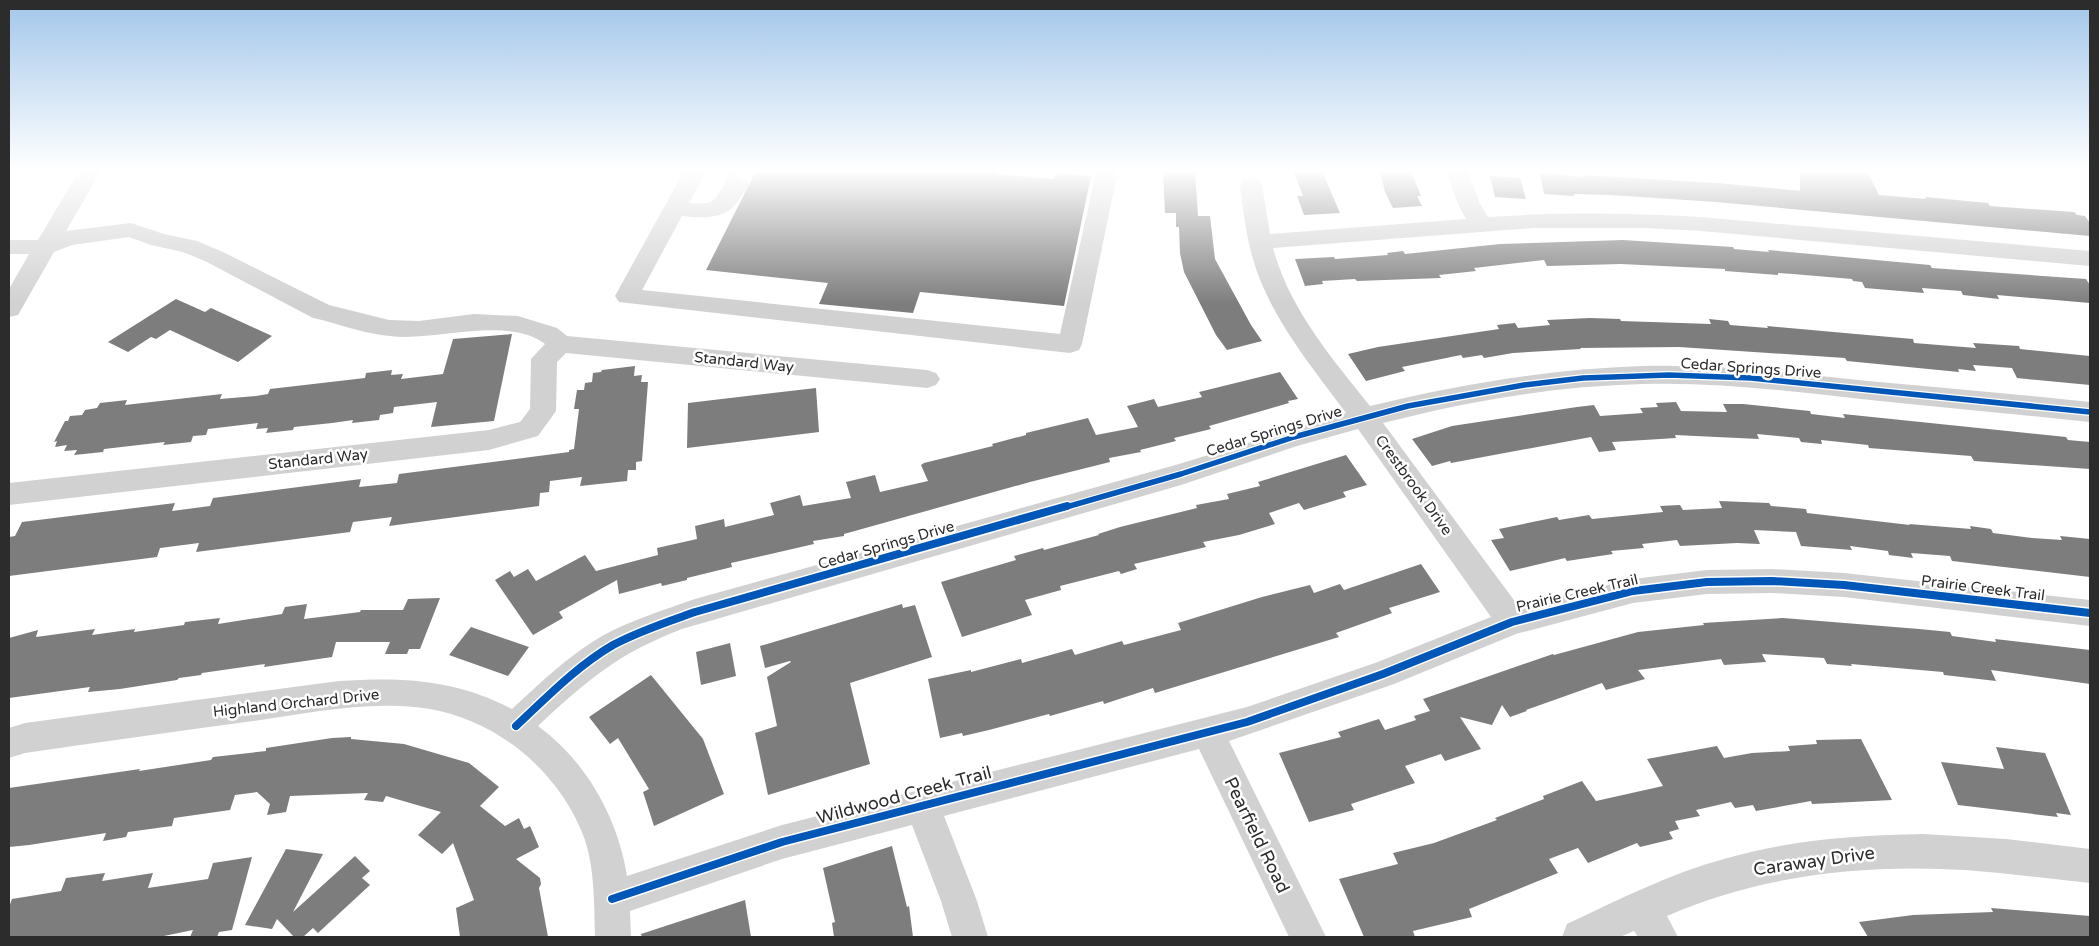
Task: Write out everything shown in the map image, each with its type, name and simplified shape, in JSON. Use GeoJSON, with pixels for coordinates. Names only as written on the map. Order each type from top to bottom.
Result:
{"type":"FeatureCollection","features":[{"type":"Feature","properties":{"kind":"street"},"geometry":{"type":"LineString","coordinates":[[9,309],[64,215]]}},
{"type":"Feature","properties":{"kind":"street"},"geometry":{"type":"LineString","coordinates":[[671,215],[627,296],[1070,344],[1097,215]]}},
{"type":"Feature","properties":{"kind":"street","name":"Crestbrook Drive"},"geometry":{"type":"LineString","coordinates":[[1256,215],[1260,242],[1271,280],[1284,308],[1304,339],[1364,416],[1512,622]]}},
{"type":"Feature","properties":{"kind":"street"},"geometry":{"type":"LineString","coordinates":[[1475,215],[1480,224]]}},
{"type":"Feature","properties":{"kind":"street"},"geometry":{"type":"LineString","coordinates":[[1260,242],[1480,224],[1581,220],[1673,222],[2090,258]]}},
{"type":"Feature","properties":{"kind":"street","name":"Standard Way"},"geometry":{"type":"LineString","coordinates":[[45,247],[58,254],[141,245],[159,240],[189,246],[215,257],[322,312],[389,328],[419,329],[474,322],[518,324],[548,334],[561,344],[927,380]]}},
{"type":"Feature","properties":{"kind":"street"},"geometry":{"type":"LineString","coordinates":[[9,247],[45,247]]}},
{"type":"Feature","properties":{"kind":"street","name":"Standard Way"},"geometry":{"type":"LineString","coordinates":[[9,494],[489,440],[528,429],[543,411],[544,359],[561,344]]}},
{"type":"Feature","properties":{"kind":"street","name":"Cedar Springs Drive"},"geometry":{"type":"LineString","coordinates":[[516,726],[565,679],[605,651],[644,630],[695,612],[1181,474],[1364,416],[1492,389],[1578,379],[1640,375],[1746,377],[2090,412]]}},
{"type":"Feature","properties":{"kind":"street","name":"Prairie Creek Trail"},"geometry":{"type":"LineString","coordinates":[[1208,732],[1247,722],[1382,674],[1512,622],[1633,591],[1706,582],[1772,581],[1844,585],[2090,613]]}},
{"type":"Feature","properties":{"kind":"street","name":"Highland Orchard Drive"},"geometry":{"type":"LineString","coordinates":[[9,743],[35,736],[278,703],[367,693],[430,695],[476,707],[516,726],[558,762],[583,797],[602,841],[612,899],[613,937]]}},
{"type":"Feature","properties":{"kind":"street","name":"Wildwood Creek Trail"},"geometry":{"type":"LineString","coordinates":[[612,899],[782,842],[1208,732]]}},
{"type":"Feature","properties":{"kind":"street","name":"Pearfield Road"},"geometry":{"type":"LineString","coordinates":[[1208,732],[1270,863],[1308,937]]}},
{"type":"Feature","properties":{"kind":"street"},"geometry":{"type":"LineString","coordinates":[[922,805],[959,901],[970,937]]}},
{"type":"Feature","properties":{"kind":"street","name":"Caraway Drive"},"geometry":{"type":"LineString","coordinates":[[1580,937],[1640,908],[1717,878],[1781,862],[1851,852],[1921,850],[2008,855],[2090,866]]}},
{"type":"Feature","properties":{"kind":"street"},"geometry":{"type":"LineString","coordinates":[[1640,908],[1660,937]]}},
{"type":"Feature","properties":{"kind":"building"},"geometry":{"type":"Polygon","coordinates":[[[734,215],[1083,215],[1064,306],[920,292],[913,313],[819,304],[828,283],[706,270],[734,215]]]}},
{"type":"Feature","properties":{"kind":"building"},"geometry":{"type":"Polygon","coordinates":[[[1176,215],[1210,216],[1215,259],[1251,325],[1262,341],[1227,350],[1216,335],[1184,272],[1180,253],[1179,227],[1176,227],[1176,215]]]}},
{"type":"Feature","properties":{"kind":"building"},"geometry":{"type":"Polygon","coordinates":[[[1861,215],[2078,215],[2085,216],[2090,223],[2090,236],[1861,215]]]}},
{"type":"Feature","properties":{"kind":"building"},"geometry":{"type":"Polygon","coordinates":[[[1623,240],[1733,247],[1734,249],[1769,252],[1768,250],[1930,265],[1932,268],[2086,279],[2090,285],[2090,303],[1997,295],[1999,299],[1963,295],[1961,291],[1922,288],[1924,293],[1865,288],[1862,282],[1853,281],[1852,279],[1725,271],[1725,269],[1621,264],[1547,266],[1544,260],[1474,268],[1476,271],[1439,275],[1441,278],[1357,281],[1355,279],[1322,281],[1323,284],[1305,286],[1295,259],[1334,257],[1335,259],[1388,255],[1387,253],[1403,251],[1405,254],[1500,244],[1623,240]]]}},
{"type":"Feature","properties":{"kind":"building"},"geometry":{"type":"Polygon","coordinates":[[[176,299],[205,312],[211,308],[272,336],[238,362],[170,330],[156,339],[151,337],[128,352],[108,342],[176,299]]]}},
{"type":"Feature","properties":{"kind":"building"},"geometry":{"type":"Polygon","coordinates":[[[1590,318],[1711,324],[1709,319],[1728,321],[1730,325],[1768,328],[1767,326],[1913,339],[1914,343],[1976,348],[1973,343],[2019,346],[2020,349],[2090,356],[2090,385],[2017,378],[2012,368],[1973,365],[1976,371],[1958,369],[1959,372],[1847,361],[1845,358],[1679,347],[1580,348],[1513,353],[1484,358],[1482,355],[1463,358],[1461,355],[1402,367],[1405,371],[1366,381],[1348,354],[1378,347],[1499,329],[1497,325],[1515,323],[1518,328],[1550,325],[1547,320],[1590,318]]]}},
{"type":"Feature","properties":{"kind":"building"},"geometry":{"type":"Polygon","coordinates":[[[512,334],[494,421],[431,427],[437,402],[394,407],[393,413],[380,415],[379,420],[352,423],[353,420],[294,427],[293,430],[266,433],[268,428],[256,429],[258,423],[208,429],[206,435],[193,436],[191,442],[163,445],[165,442],[104,449],[103,452],[74,455],[77,450],[64,451],[67,445],[55,447],[57,441],[54,442],[65,421],[68,421],[70,416],[82,415],[85,410],[97,408],[100,403],[127,400],[125,405],[222,394],[220,399],[256,396],[268,394],[270,389],[365,378],[366,373],[392,370],[391,375],[403,374],[401,379],[443,374],[453,339],[512,334]]]}},
{"type":"Feature","properties":{"kind":"building"},"geometry":{"type":"Polygon","coordinates":[[[635,366],[634,376],[642,375],[641,382],[648,382],[642,461],[636,462],[636,470],[628,470],[627,481],[580,486],[582,477],[550,481],[549,492],[540,493],[539,506],[389,526],[392,517],[353,522],[350,532],[196,552],[199,543],[160,548],[157,557],[9,576],[9,537],[15,536],[22,522],[175,503],[172,511],[210,506],[213,498],[361,479],[359,487],[397,483],[399,474],[569,452],[569,450],[574,449],[579,409],[574,409],[577,390],[584,390],[585,383],[592,382],[593,373],[635,366]]]}},
{"type":"Feature","properties":{"kind":"building"},"geometry":{"type":"Polygon","coordinates":[[[1280,372],[1298,399],[1209,426],[1211,429],[1174,438],[1176,441],[1140,450],[1141,452],[1109,458],[1110,462],[1030,482],[844,534],[844,536],[813,541],[814,544],[731,563],[732,567],[687,578],[687,580],[662,586],[661,583],[619,594],[617,580],[559,612],[563,618],[533,635],[495,580],[510,571],[514,577],[528,569],[536,581],[585,555],[596,571],[658,555],[657,548],[697,539],[695,526],[724,519],[725,527],[774,515],[770,503],[800,495],[803,506],[851,498],[846,482],[875,475],[880,492],[928,481],[921,465],[924,463],[993,446],[992,444],[1026,435],[1026,433],[1088,418],[1096,435],[1138,427],[1127,406],[1154,399],[1158,407],[1202,397],[1199,392],[1280,372]]]}},
{"type":"Feature","properties":{"kind":"building"},"geometry":{"type":"Polygon","coordinates":[[[816,388],[819,432],[687,448],[688,403],[816,388]]]}},
{"type":"Feature","properties":{"kind":"building"},"geometry":{"type":"Polygon","coordinates":[[[1676,402],[1681,411],[1727,412],[1723,404],[1743,404],[1810,411],[1811,414],[1845,418],[1843,414],[2066,437],[2068,440],[2090,442],[2090,469],[1974,461],[1971,456],[1869,448],[1868,445],[1821,440],[1822,444],[1801,442],[1799,438],[1757,434],[1759,439],[1675,435],[1676,438],[1612,442],[1616,450],[1599,452],[1591,437],[1451,463],[1450,461],[1432,466],[1412,439],[1452,426],[1577,407],[1594,405],[1600,416],[1643,413],[1640,408],[1658,407],[1656,403],[1676,402]]]}},
{"type":"Feature","properties":{"kind":"building"},"geometry":{"type":"Polygon","coordinates":[[[1346,455],[1367,485],[1343,492],[1346,497],[1304,510],[1299,503],[1269,513],[1275,524],[1239,535],[1203,542],[1206,547],[1134,564],[1137,569],[1121,574],[1119,571],[1060,586],[1061,590],[1025,600],[1032,615],[962,637],[941,582],[1016,560],[1014,556],[1043,548],[1044,550],[1099,535],[1120,527],[1197,508],[1196,505],[1229,499],[1227,494],[1260,486],[1258,482],[1346,455]]]}},
{"type":"Feature","properties":{"kind":"building"},"geometry":{"type":"Polygon","coordinates":[[[1719,501],[1769,503],[1771,506],[1806,509],[1807,513],[1910,525],[1971,529],[1970,526],[1991,529],[1993,533],[2032,538],[2062,540],[2060,536],[2090,539],[2090,577],[1952,561],[1950,556],[1911,553],[1913,558],[1889,555],[1888,551],[1850,546],[1852,550],[1801,546],[1796,532],[1754,530],[1760,544],[1737,543],[1680,546],[1677,540],[1642,544],[1644,548],[1611,551],[1613,554],[1567,561],[1565,558],[1510,571],[1491,540],[1504,538],[1499,529],[1557,517],[1559,520],[1589,515],[1592,519],[1663,512],[1660,506],[1680,505],[1683,510],[1722,508],[1719,501]]]}},
{"type":"Feature","properties":{"kind":"building"},"geometry":{"type":"Polygon","coordinates":[[[1421,564],[1440,592],[1389,608],[1392,613],[1336,633],[1339,637],[1155,693],[1153,688],[1104,704],[1103,701],[1050,716],[1049,714],[963,736],[962,733],[940,738],[928,679],[971,670],[971,672],[1021,659],[1022,663],[1072,649],[1075,655],[1122,641],[1124,645],[1181,630],[1178,623],[1262,597],[1310,585],[1314,593],[1340,584],[1344,590],[1421,564]]]}},
{"type":"Feature","properties":{"kind":"building"},"geometry":{"type":"Polygon","coordinates":[[[440,598],[420,649],[409,649],[407,654],[385,654],[390,642],[336,642],[332,657],[264,667],[265,664],[202,673],[201,675],[179,678],[177,680],[120,689],[88,692],[90,687],[9,698],[9,638],[38,630],[36,637],[95,629],[92,635],[135,629],[134,632],[184,625],[185,622],[220,618],[218,624],[282,614],[285,607],[307,604],[304,619],[360,612],[361,610],[403,610],[408,599],[440,598]]]}},
{"type":"Feature","properties":{"kind":"building"},"geometry":{"type":"Polygon","coordinates":[[[902,604],[903,608],[915,605],[932,657],[850,683],[870,764],[768,795],[755,733],[777,726],[767,677],[791,662],[765,668],[760,646],[902,604]]]}},
{"type":"Feature","properties":{"kind":"building"},"geometry":{"type":"Polygon","coordinates":[[[1783,618],[1950,632],[1952,636],[1996,642],[1995,639],[2090,650],[2090,684],[1991,670],[1996,681],[1944,675],[1943,672],[1851,664],[1852,666],[1827,664],[1824,658],[1762,654],[1766,662],[1724,665],[1721,659],[1638,670],[1645,679],[1606,690],[1602,683],[1510,717],[1502,705],[1492,725],[1460,717],[1481,749],[1445,761],[1441,754],[1405,766],[1415,783],[1351,804],[1354,810],[1309,822],[1279,753],[1341,737],[1338,732],[1379,719],[1385,730],[1416,720],[1414,716],[1430,711],[1423,699],[1553,654],[1638,632],[1704,625],[1703,623],[1783,618]]]}},
{"type":"Feature","properties":{"kind":"building"},"geometry":{"type":"Polygon","coordinates":[[[471,627],[529,647],[508,676],[449,655],[471,627]]]}},
{"type":"Feature","properties":{"kind":"building"},"geometry":{"type":"Polygon","coordinates":[[[730,643],[736,676],[701,685],[696,652],[730,643]]]}},
{"type":"Feature","properties":{"kind":"building"},"geometry":{"type":"Polygon","coordinates":[[[651,675],[703,739],[724,794],[654,826],[643,792],[649,789],[618,738],[610,744],[589,717],[651,675]]]}},
{"type":"Feature","properties":{"kind":"building"},"geometry":{"type":"Polygon","coordinates":[[[351,737],[351,739],[404,744],[469,763],[499,787],[480,806],[505,826],[519,818],[524,829],[530,826],[539,847],[516,859],[540,878],[541,884],[539,888],[548,937],[460,937],[456,908],[474,900],[453,843],[442,854],[418,835],[441,812],[386,796],[383,802],[364,800],[368,793],[290,796],[286,812],[267,815],[270,804],[257,792],[235,795],[230,810],[174,818],[172,826],[128,832],[126,837],[103,841],[106,833],[9,847],[9,788],[140,769],[139,771],[211,760],[213,757],[266,751],[266,748],[351,737]]]}},
{"type":"Feature","properties":{"kind":"building"},"geometry":{"type":"Polygon","coordinates":[[[1861,739],[1892,800],[1812,804],[1811,801],[1756,811],[1753,805],[1735,808],[1731,802],[1696,810],[1700,816],[1675,821],[1679,829],[1669,832],[1673,839],[1640,847],[1637,843],[1588,863],[1578,848],[1549,859],[1558,873],[1469,909],[1472,917],[1413,931],[1415,937],[1364,937],[1339,879],[1398,864],[1393,853],[1434,843],[1497,820],[1495,818],[1544,799],[1543,796],[1582,781],[1596,801],[1663,786],[1647,759],[1717,746],[1724,758],[1752,753],[1790,751],[1788,746],[1817,744],[1816,740],[1861,739]]]}},
{"type":"Feature","properties":{"kind":"building"},"geometry":{"type":"Polygon","coordinates":[[[1996,747],[2045,753],[2071,815],[2056,813],[2058,817],[1958,805],[1941,762],[2004,769],[1996,747]]]}},
{"type":"Feature","properties":{"kind":"building"},"geometry":{"type":"Polygon","coordinates":[[[892,846],[907,907],[909,906],[913,937],[834,937],[832,923],[835,922],[823,868],[892,846]]]}},
{"type":"Feature","properties":{"kind":"building"},"geometry":{"type":"Polygon","coordinates":[[[286,849],[323,854],[293,912],[355,856],[370,871],[362,878],[370,885],[318,933],[313,928],[303,937],[294,937],[277,919],[272,929],[245,925],[286,849]]]}},
{"type":"Feature","properties":{"kind":"building"},"geometry":{"type":"Polygon","coordinates":[[[252,857],[232,930],[219,932],[217,937],[190,937],[193,930],[159,937],[9,937],[9,907],[12,899],[61,891],[66,878],[105,873],[102,881],[153,873],[148,888],[208,879],[213,863],[252,857]]]}},
{"type":"Feature","properties":{"kind":"building"},"geometry":{"type":"Polygon","coordinates":[[[745,900],[751,937],[642,937],[641,934],[745,900]]]}},
{"type":"Feature","properties":{"kind":"building"},"geometry":{"type":"Polygon","coordinates":[[[1991,908],[2090,916],[2090,937],[1868,937],[1859,922],[1913,915],[1993,912],[1991,908]]]}},
{"type":"Feature","properties":{"kind":"cycle path"},"geometry":{"type":"LineString","coordinates":[[516,726],[592,659],[615,645],[660,624],[695,612],[1181,474],[1294,437],[1408,406],[1466,394],[1583,378],[1697,375],[1778,381],[2090,412]]}},
{"type":"Feature","properties":{"kind":"cycle path"},"geometry":{"type":"LineString","coordinates":[[612,899],[782,842],[1247,722],[1383,674],[1512,622],[1633,591],[1707,582],[1772,581],[1844,585],[2090,613]]}}]}
